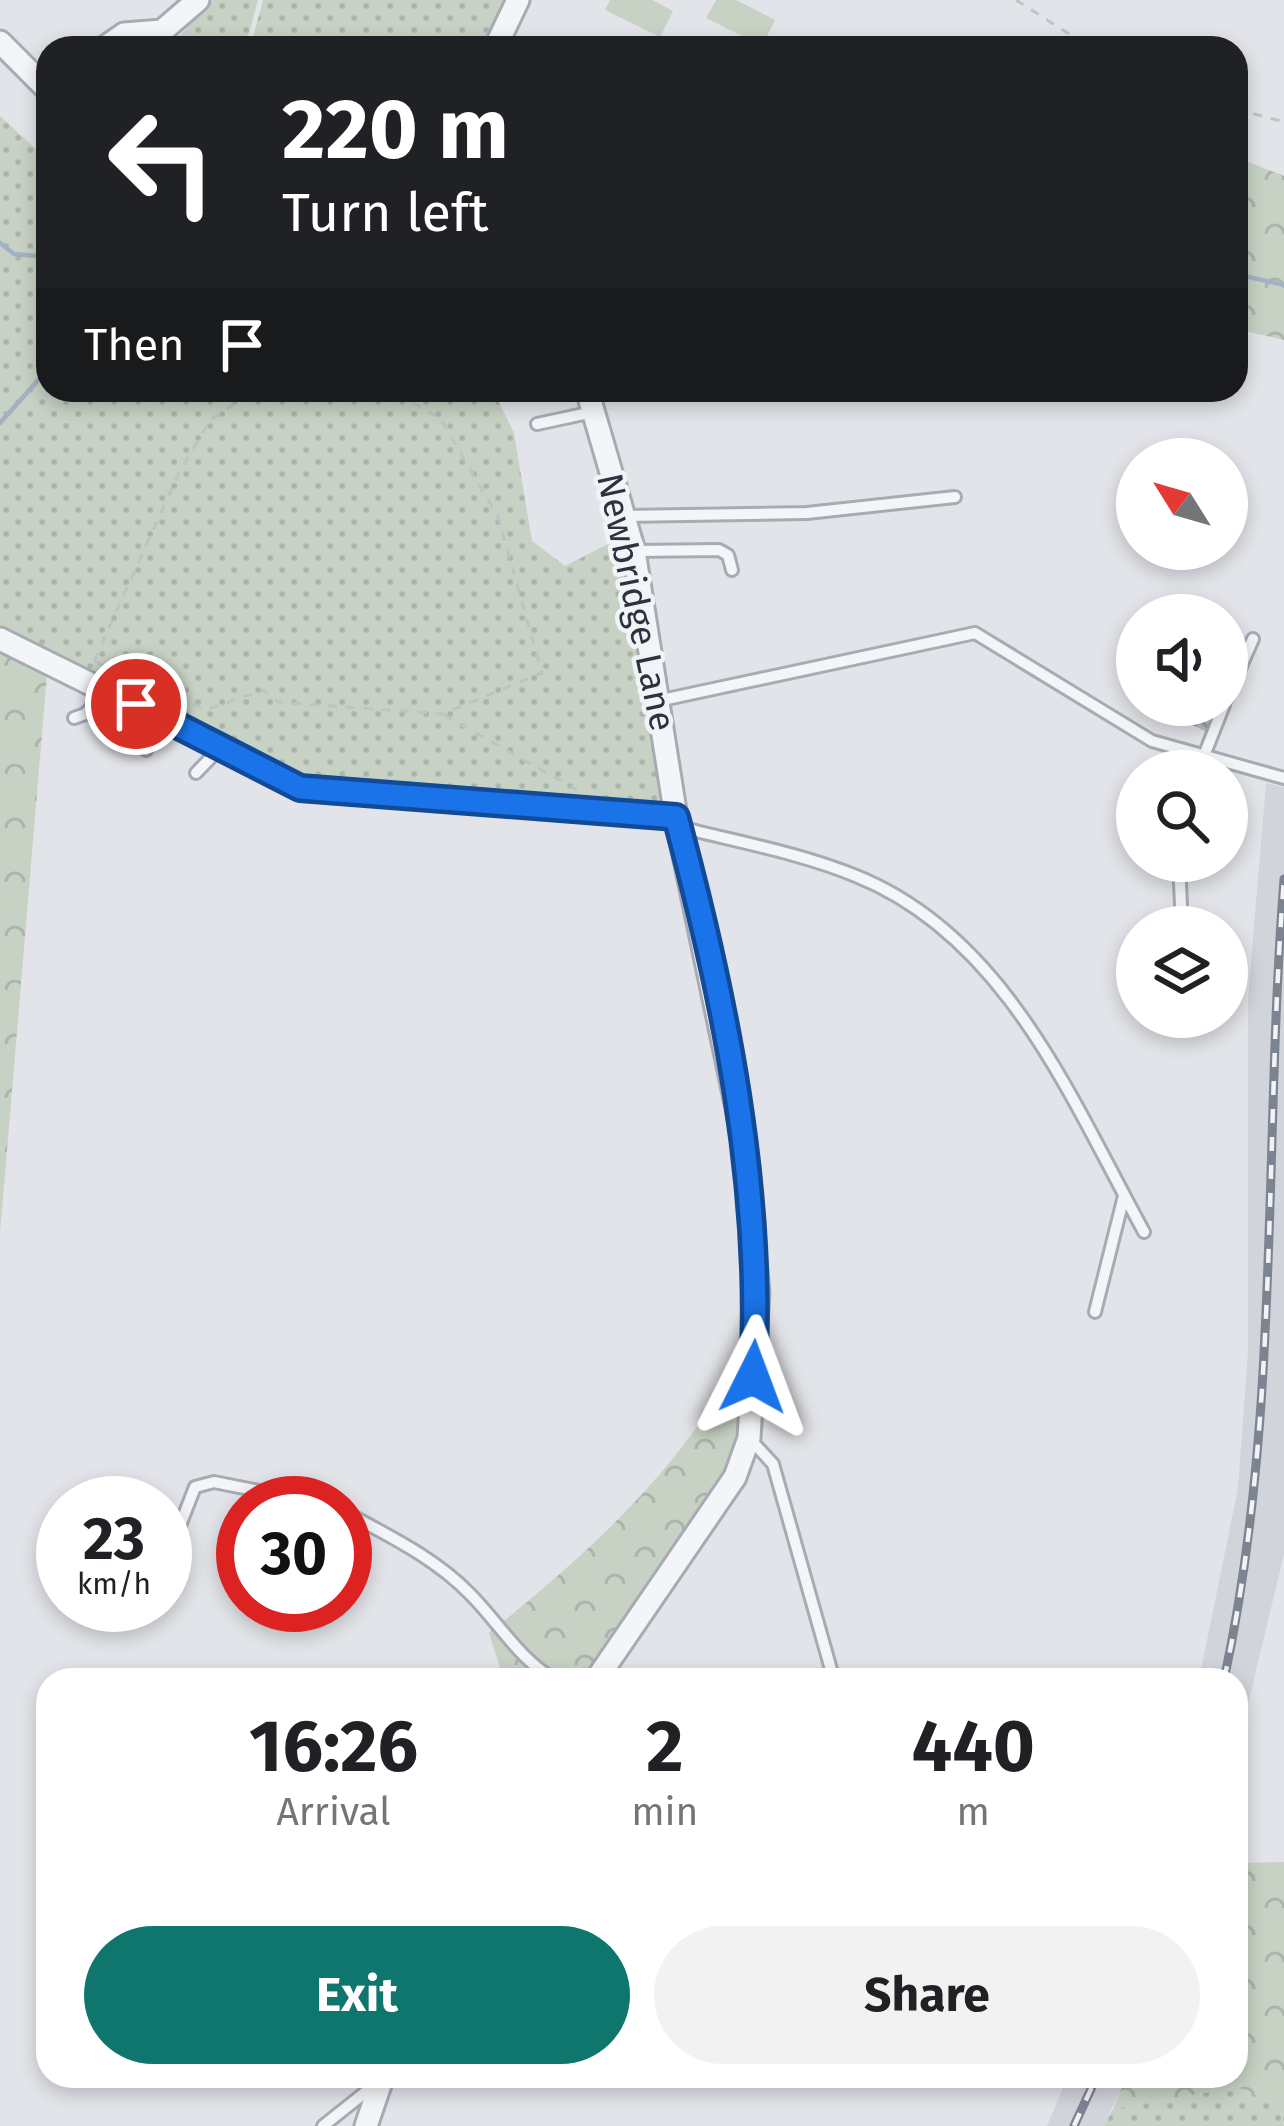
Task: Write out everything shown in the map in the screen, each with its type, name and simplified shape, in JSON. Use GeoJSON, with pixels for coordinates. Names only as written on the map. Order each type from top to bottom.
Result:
{"type":"FeatureCollection","features":[{"type":"Feature","properties":{"kind":"street"},"geometry":{"type":"LineString","coordinates":[[121,36],[162,31],[198,0]]}},
{"type":"Feature","properties":{"kind":"street"},"geometry":{"type":"LineString","coordinates":[[501,36],[518,0]]}},
{"type":"Feature","properties":{"kind":"street"},"geometry":{"type":"LineString","coordinates":[[0,42],[36,78]]}},
{"type":"Feature","properties":{"kind":"street","name":"Newbridge Lane"},"geometry":{"type":"LineString","coordinates":[[590,402],[634,551],[662,700],[677,822],[728,1054],[754,1222],[758,1293],[749,1438],[735,1477],[605,1668]]}},
{"type":"Feature","properties":{"kind":"street"},"geometry":{"type":"LineString","coordinates":[[0,639],[90,670],[109,690],[300,788],[677,822]]}},
{"type":"Feature","properties":{"kind":"street"},"geometry":{"type":"LineString","coordinates":[[366,2126],[379,2088]]}},
{"type":"Feature","properties":{"kind":"lane"},"geometry":{"type":"LineString","coordinates":[[537,424],[593,412]]}},
{"type":"Feature","properties":{"kind":"lane"},"geometry":{"type":"LineString","coordinates":[[623,516],[807,513],[955,497]]}},
{"type":"Feature","properties":{"kind":"lane"},"geometry":{"type":"LineString","coordinates":[[634,551],[719,550],[728,555],[732,570]]}},
{"type":"Feature","properties":{"kind":"lane"},"geometry":{"type":"LineString","coordinates":[[662,700],[975,633],[1152,741],[1187,750]]}},
{"type":"Feature","properties":{"kind":"lane"},"geometry":{"type":"LineString","coordinates":[[1248,649],[1252,639]]}},
{"type":"Feature","properties":{"kind":"lane"},"geometry":{"type":"LineString","coordinates":[[74,718],[85,714],[109,690]]}},
{"type":"Feature","properties":{"kind":"lane"},"geometry":{"type":"LineString","coordinates":[[146,750],[163,718]]}},
{"type":"Feature","properties":{"kind":"lane"},"geometry":{"type":"LineString","coordinates":[[196,773],[220,747]]}},
{"type":"Feature","properties":{"kind":"lane"},"geometry":{"type":"LineString","coordinates":[[1248,767],[1284,778]]}},
{"type":"Feature","properties":{"kind":"lane"},"geometry":{"type":"LineString","coordinates":[[677,822],[858,876],[903,901],[1016,1005],[1144,1232]]}},
{"type":"Feature","properties":{"kind":"lane"},"geometry":{"type":"LineString","coordinates":[[1095,1312],[1124,1196]]}},
{"type":"Feature","properties":{"kind":"lane"},"geometry":{"type":"LineString","coordinates":[[749,1438],[773,1463],[831,1668]]}},
{"type":"Feature","properties":{"kind":"lane"},"geometry":{"type":"LineString","coordinates":[[372,1528],[437,1565],[469,1593],[535,1668]]}},
{"type":"Feature","properties":{"kind":"lane"},"geometry":{"type":"LineString","coordinates":[[331,2125],[371,2088]]}},
{"type":"Feature","properties":{"kind":"path"},"geometry":{"type":"LineString","coordinates":[[1016,0],[1072,36]]}},
{"type":"Feature","properties":{"kind":"path"},"geometry":{"type":"LineString","coordinates":[[1248,112],[1284,122]]}},
{"type":"Feature","properties":{"kind":"path"},"geometry":{"type":"LineString","coordinates":[[237,402],[210,420],[178,473],[90,670],[206,710],[263,690],[278,702],[442,714],[578,791]]}},
{"type":"Feature","properties":{"kind":"path"},"geometry":{"type":"LineString","coordinates":[[411,402],[440,418],[498,517],[542,673],[442,714]]}},
{"type":"Feature","properties":{"kind":"shaded area"},"geometry":{"type":"Polygon","coordinates":[[[1266,783],[1284,787],[1284,1554],[1248,1704],[1248,1668],[1201,1668],[1238,1488],[1248,1352],[1248,1038],[1266,783]]]}},
{"type":"Feature","properties":{"kind":"shaded area"},"geometry":{"type":"Polygon","coordinates":[[[1063,2088],[1121,2088],[1104,2126],[1047,2126],[1063,2088]]]}},
{"type":"Feature","properties":{"kind":"green space"},"geometry":{"type":"Polygon","coordinates":[[[213,0],[258,0],[248,36],[180,36],[213,0]]]}},
{"type":"Feature","properties":{"kind":"green space"},"geometry":{"type":"Polygon","coordinates":[[[263,0],[506,0],[493,36],[253,36],[263,0]]]}},
{"type":"Feature","properties":{"kind":"green space"},"geometry":{"type":"Polygon","coordinates":[[[610,0],[652,0],[673,11],[658,36],[605,10],[610,0]]]}},
{"type":"Feature","properties":{"kind":"green space"},"geometry":{"type":"Polygon","coordinates":[[[716,0],[736,0],[775,20],[767,36],[742,36],[706,18],[716,0]]]}},
{"type":"Feature","properties":{"kind":"green space"},"geometry":{"type":"Polygon","coordinates":[[[0,116],[36,149],[36,402],[499,402],[514,433],[532,541],[565,566],[610,543],[643,600],[676,817],[300,788],[0,638],[0,116]]]}},
{"type":"Feature","properties":{"kind":"green space"},"geometry":{"type":"Polygon","coordinates":[[[1248,162],[1284,176],[1284,340],[1248,332],[1248,162]]]}},
{"type":"Feature","properties":{"kind":"green space"},"geometry":{"type":"Polygon","coordinates":[[[0,650],[47,675],[0,1233],[0,650]]]}},
{"type":"Feature","properties":{"kind":"green space"},"geometry":{"type":"Polygon","coordinates":[[[740,1355],[739,1434],[724,1479],[590,1668],[500,1668],[489,1633],[630,1507],[718,1396],[740,1355]]]}},
{"type":"Feature","properties":{"kind":"green space"},"geometry":{"type":"Polygon","coordinates":[[[1284,1862],[1284,2123],[1279,2105],[1239,2088],[1248,2088],[1248,1863],[1284,1862]]]}},
{"type":"Feature","properties":{"kind":"green space"},"geometry":{"type":"Polygon","coordinates":[[[1121,2088],[1231,2088],[1113,2109],[1121,2088]]]}},
{"type":"Feature","properties":{"kind":"green space"},"geometry":{"type":"Polygon","coordinates":[[[1239,2088],[1279,2105],[1284,2126],[1104,2126],[1113,2109],[1239,2088]]]}},
{"type":"Feature","properties":{"kind":"building"},"geometry":{"type":"Polygon","coordinates":[[[120,703],[146,716],[131,744],[106,731],[120,703]]]}},
{"type":"Feature","properties":{"kind":"waterway"},"geometry":{"type":"LineString","coordinates":[[0,243],[14,254],[36,256]]}},
{"type":"Feature","properties":{"kind":"waterway"},"geometry":{"type":"LineString","coordinates":[[1248,277],[1284,285]]}},
{"type":"Feature","properties":{"kind":"waterway"},"geometry":{"type":"LineString","coordinates":[[0,423],[36,382]]}},
{"type":"Feature","properties":{"kind":"railway"},"geometry":{"type":"LineString","coordinates":[[1226,1668],[1242,1581],[1262,1381],[1284,879]]}},
{"type":"Feature","properties":{"kind":"railway"},"geometry":{"type":"LineString","coordinates":[[1074,2126],[1091,2088]]}},
{"type":"Feature","properties":{"kind":"route"},"geometry":{"type":"LineString","coordinates":[[136,704],[300,788],[676,817],[744,1142],[758,1293],[753,1377]]}}]}
